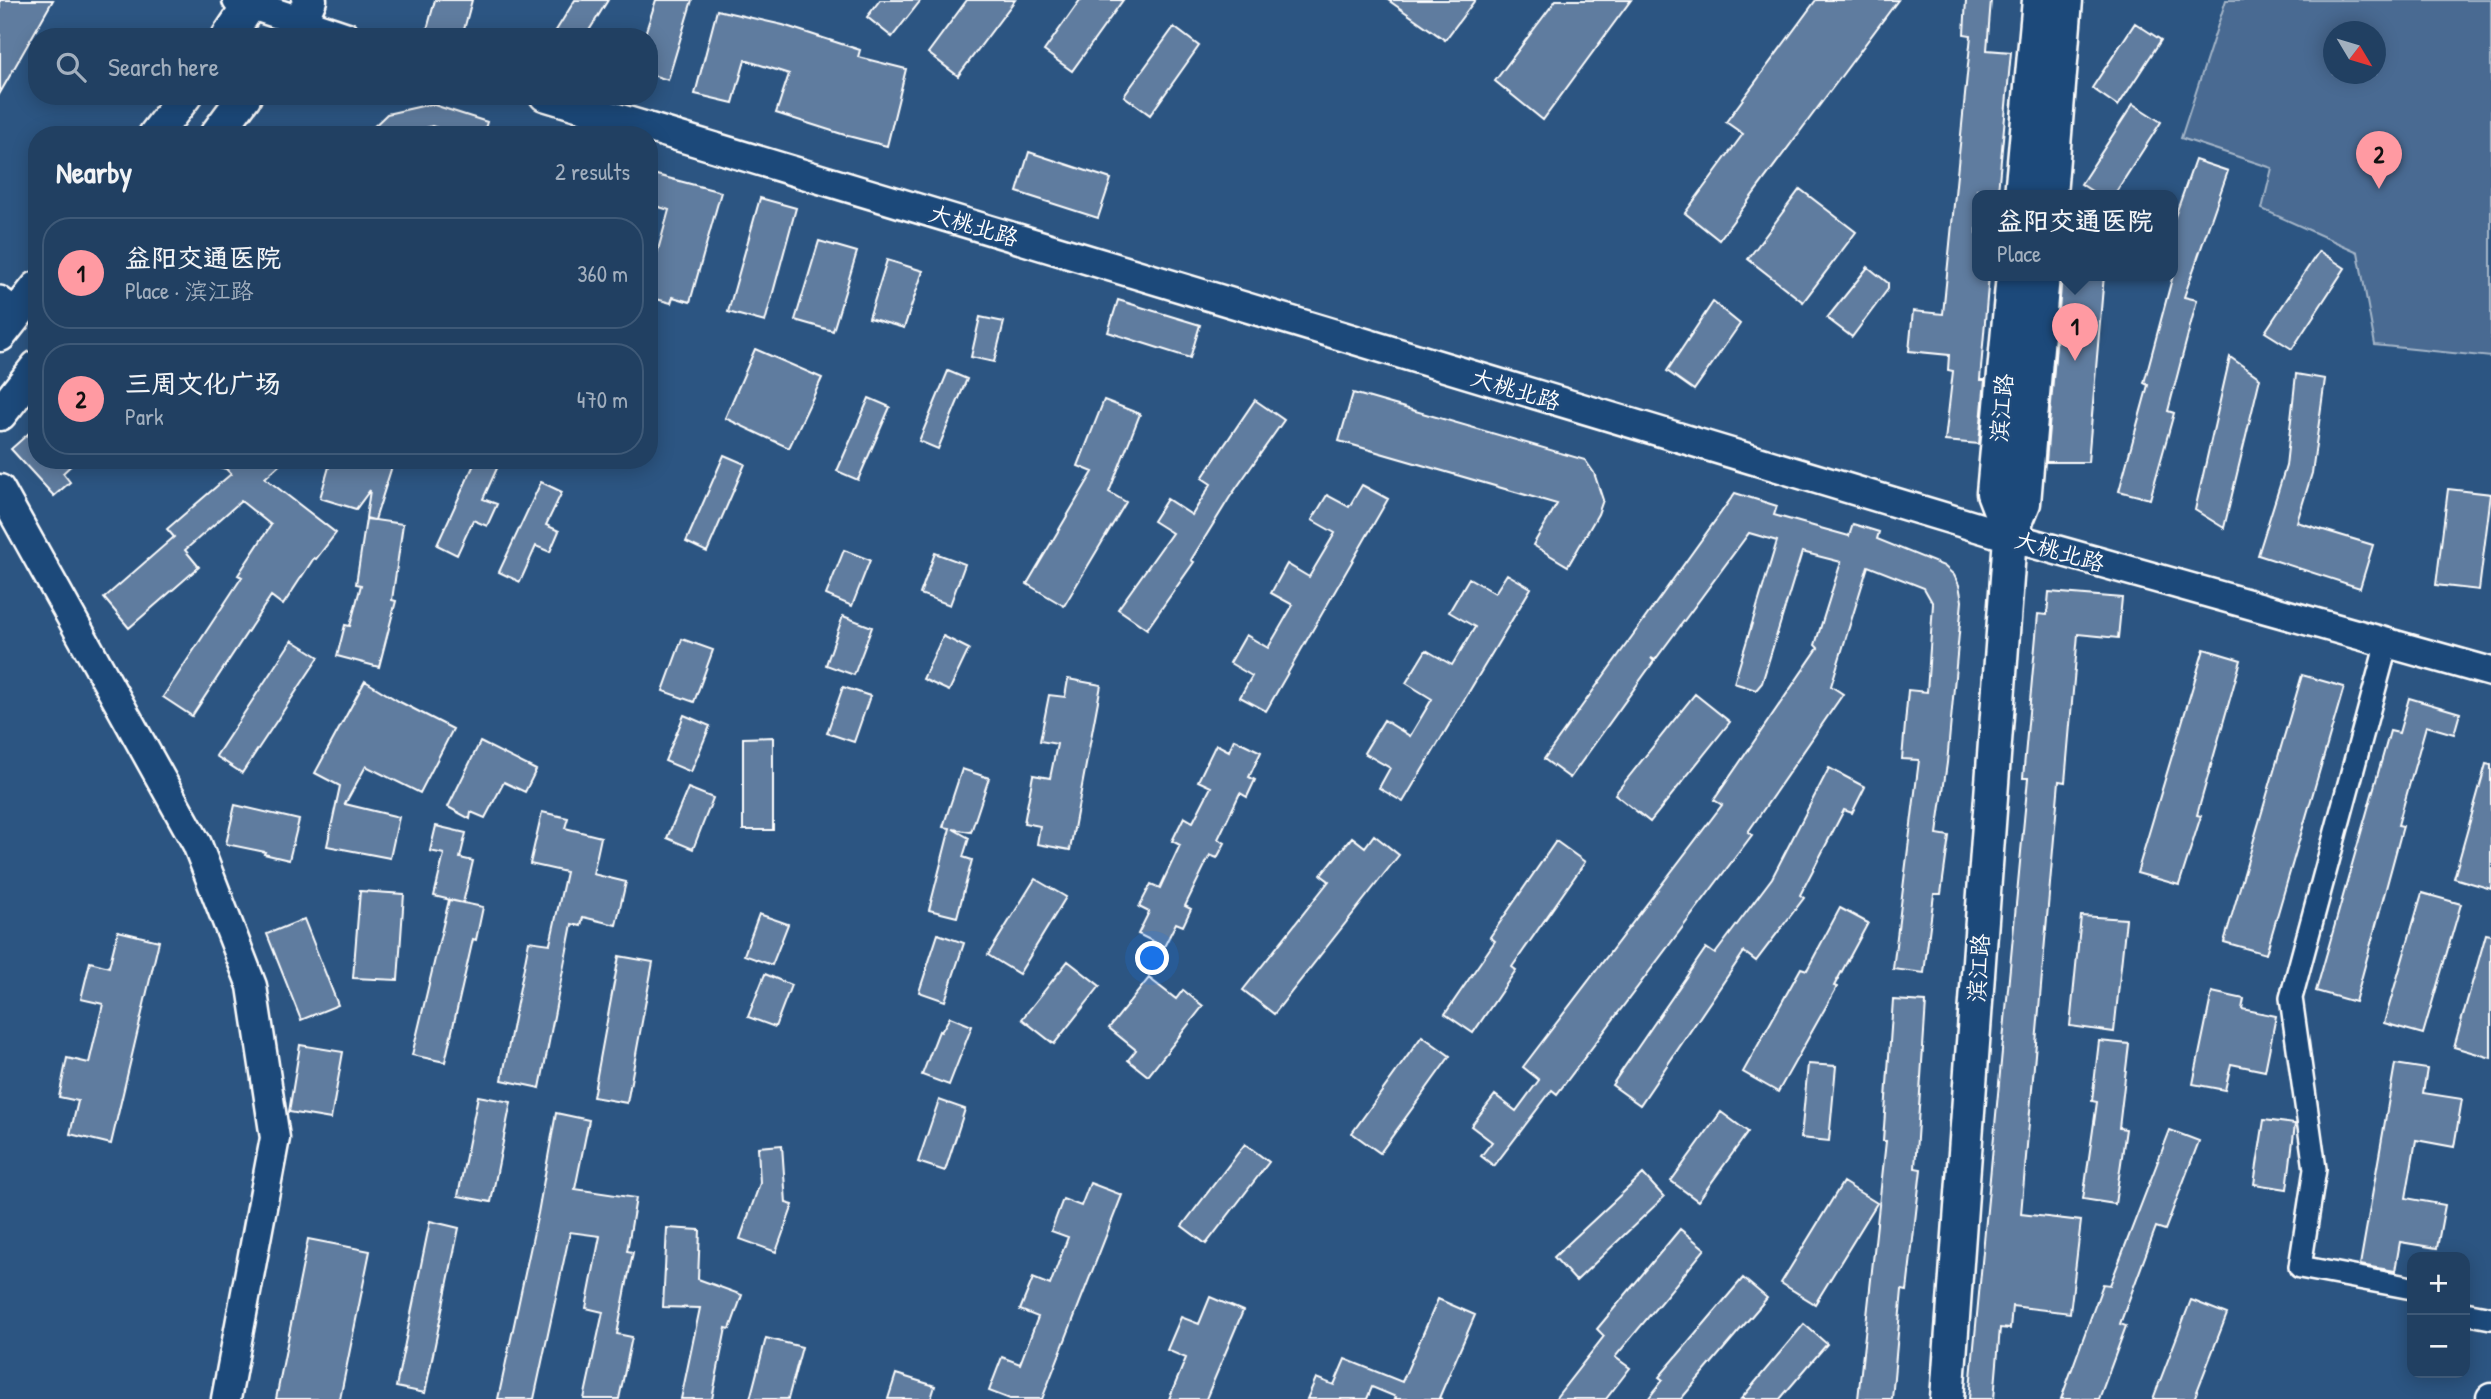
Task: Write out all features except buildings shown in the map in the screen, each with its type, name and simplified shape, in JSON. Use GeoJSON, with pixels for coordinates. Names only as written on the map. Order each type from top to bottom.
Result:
{"type":"FeatureCollection","features":[{"type":"Feature","properties":{"kind":"main road"},"geometry":{"type":"LineString","coordinates":[[2021,190],[2039,0]]}},
{"type":"Feature","properties":{"kind":"main road"},"geometry":{"type":"LineString","coordinates":[[2050,190],[2066,0]]}},
{"type":"Feature","properties":{"kind":"main road"},"geometry":{"type":"LineString","coordinates":[[233,28],[247,2]]}},
{"type":"Feature","properties":{"kind":"main road"},"geometry":{"type":"LineString","coordinates":[[162,126],[178,105]]}},
{"type":"Feature","properties":{"kind":"main road"},"geometry":{"type":"LineString","coordinates":[[223,126],[238,105]]}},
{"type":"Feature","properties":{"kind":"main road","name":"滨江路"},"geometry":{"type":"LineString","coordinates":[[2010,537],[1993,493],[2012,281]]}},
{"type":"Feature","properties":{"kind":"main road","name":"滨江路"},"geometry":{"type":"LineString","coordinates":[[1947,1399],[2010,537],[2024,503],[2042,281]]}},
{"type":"Feature","properties":{"kind":"main road"},"geometry":{"type":"LineString","coordinates":[[0,414],[28,378]]}},
{"type":"Feature","properties":{"kind":"street"},"geometry":{"type":"LineString","coordinates":[[247,2],[322,28]]}},
{"type":"Feature","properties":{"kind":"street","name":"大桃北路"},"geometry":{"type":"LineString","coordinates":[[574,105],[644,126]]}},
{"type":"Feature","properties":{"kind":"street","name":"大桃北路"},"geometry":{"type":"LineString","coordinates":[[658,130],[2010,537],[2491,672]]}},
{"type":"Feature","properties":{"kind":"street"},"geometry":{"type":"LineString","coordinates":[[0,489],[197,844],[252,986],[275,1138],[226,1399]]}},
{"type":"Feature","properties":{"kind":"street"},"geometry":{"type":"LineString","coordinates":[[2387,643],[2291,998],[2315,1169],[2300,1267],[2407,1287]]}},
{"type":"Feature","properties":{"kind":"street"},"geometry":{"type":"LineString","coordinates":[[2470,1314],[2491,1318]]}},
{"type":"Feature","properties":{"kind":"shaded area"},"geometry":{"type":"Polygon","coordinates":[[[2226,0],[2491,0],[2491,357],[2375,345],[2358,252],[2262,209],[2272,168],[2181,138],[2226,0]]]}},
{"type":"Feature","properties":{"kind":"place","name":"三周文化广场"},"geometry":{"type":"Point","coordinates":[2379,189]}},
{"type":"Feature","properties":{"kind":"place","name":"益阳交通医院"},"geometry":{"type":"Point","coordinates":[2075,361]}}]}
